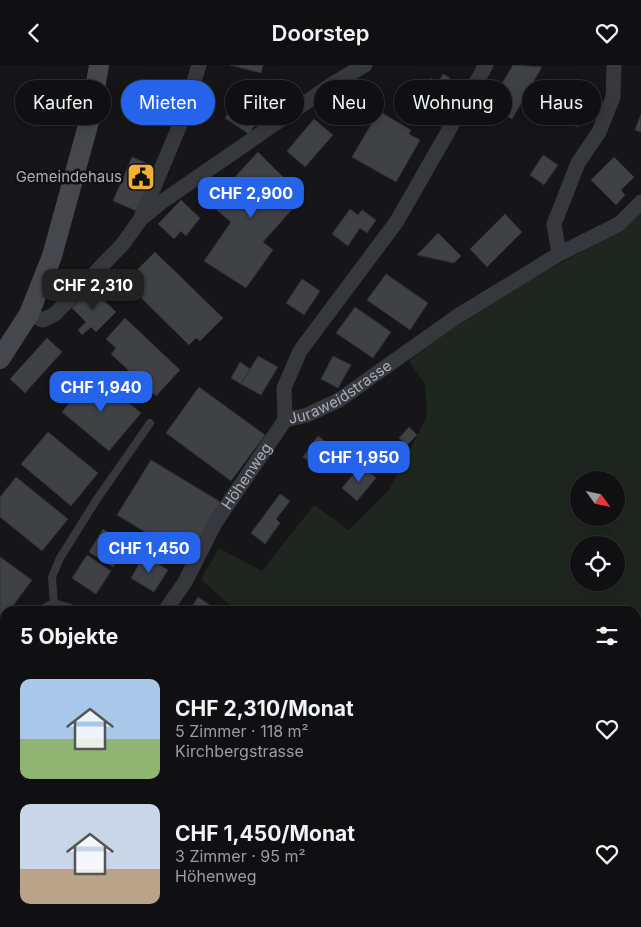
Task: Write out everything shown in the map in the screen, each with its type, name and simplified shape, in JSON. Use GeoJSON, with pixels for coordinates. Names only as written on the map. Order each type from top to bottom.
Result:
{"type":"FeatureCollection","features":[{"type":"Feature","properties":{"kind":"street"},"geometry":{"type":"LineString","coordinates":[[0,359],[29,315],[52,257],[90,118],[99,65]]}},
{"type":"Feature","properties":{"kind":"street"},"geometry":{"type":"LineString","coordinates":[[29,315],[43,320],[55,314],[122,245],[140,220],[184,115],[199,65]]}},
{"type":"Feature","properties":{"kind":"street"},"geometry":{"type":"LineString","coordinates":[[140,220],[163,201],[334,83],[365,65]]}},
{"type":"Feature","properties":{"kind":"street","name":"Juraweidstrasse"},"geometry":{"type":"LineString","coordinates":[[486,65],[397,221],[300,351],[284,388],[285,420],[308,415],[339,400],[456,317],[559,254],[619,224],[641,203]]}},
{"type":"Feature","properties":{"kind":"street"},"geometry":{"type":"LineString","coordinates":[[559,254],[554,224],[578,163],[599,132],[613,97],[614,65]]}},
{"type":"Feature","properties":{"kind":"street","name":"Höhenweg"},"geometry":{"type":"LineString","coordinates":[[168,606],[185,582],[215,523],[285,420]]}},
{"type":"Feature","properties":{"kind":"lane"},"geometry":{"type":"LineString","coordinates":[[50,606],[52,577],[60,558],[97,499],[150,423]]}},
{"type":"Feature","properties":{"kind":"shaded area"},"geometry":{"type":"Polygon","coordinates":[[[641,211],[641,606],[231,606],[201,579],[219,548],[262,571],[314,505],[349,530],[389,490],[427,417],[425,384],[409,361],[458,321],[612,234],[641,211]]]}},
{"type":"Feature","properties":{"kind":"building"},"geometry":{"type":"Polygon","coordinates":[[[230,65],[263,65],[261,73],[230,65]]]}},
{"type":"Feature","properties":{"kind":"building"},"geometry":{"type":"Polygon","coordinates":[[[513,65],[542,67],[534,80],[522,80],[522,102],[512,119],[512,80],[504,80],[513,65]]]}},
{"type":"Feature","properties":{"kind":"building"},"geometry":{"type":"Polygon","coordinates":[[[443,74],[450,78],[449,80],[440,80],[443,74]]]}},
{"type":"Feature","properties":{"kind":"building"},"geometry":{"type":"Polygon","coordinates":[[[384,114],[394,120],[394,125],[403,125],[411,130],[409,134],[420,140],[396,182],[352,157],[371,125],[384,125],[384,114]]]}},
{"type":"Feature","properties":{"kind":"building"},"geometry":{"type":"Polygon","coordinates":[[[641,114],[641,132],[635,130],[641,114]]]}},
{"type":"Feature","properties":{"kind":"building"},"geometry":{"type":"Polygon","coordinates":[[[314,119],[314,125],[321,125],[333,135],[305,167],[287,151],[314,119]]]}},
{"type":"Feature","properties":{"kind":"building"},"geometry":{"type":"Polygon","coordinates":[[[236,125],[255,125],[249,134],[236,125]]]}},
{"type":"Feature","properties":{"kind":"building"},"geometry":{"type":"Polygon","coordinates":[[[258,152],[303,197],[263,242],[273,250],[246,288],[204,261],[231,222],[210,204],[258,152]]]}},
{"type":"Feature","properties":{"kind":"building"},"geometry":{"type":"Polygon","coordinates":[[[543,155],[558,165],[544,185],[530,175],[543,155]]]}},
{"type":"Feature","properties":{"kind":"building"},"geometry":{"type":"Polygon","coordinates":[[[132,157],[156,167],[137,211],[113,201],[132,157]]]}},
{"type":"Feature","properties":{"kind":"building"},"geometry":{"type":"Polygon","coordinates":[[[614,157],[634,177],[621,190],[625,195],[616,205],[591,180],[614,157]]]}},
{"type":"Feature","properties":{"kind":"building"},"geometry":{"type":"Polygon","coordinates":[[[181,200],[200,218],[186,236],[181,231],[174,239],[158,224],[181,200]]]}},
{"type":"Feature","properties":{"kind":"building"},"geometry":{"type":"Polygon","coordinates":[[[350,209],[358,215],[362,210],[376,220],[367,233],[360,228],[348,246],[332,234],[350,209]]]}},
{"type":"Feature","properties":{"kind":"building"},"geometry":{"type":"Polygon","coordinates":[[[505,214],[522,232],[487,267],[470,249],[505,214]]]}},
{"type":"Feature","properties":{"kind":"building"},"geometry":{"type":"Polygon","coordinates":[[[438,233],[461,256],[454,263],[417,255],[438,233]]]}},
{"type":"Feature","properties":{"kind":"building"},"geometry":{"type":"Polygon","coordinates":[[[155,252],[223,318],[200,341],[196,338],[189,345],[125,282],[155,252]]]}},
{"type":"Feature","properties":{"kind":"building"},"geometry":{"type":"Polygon","coordinates":[[[386,274],[428,303],[410,330],[367,300],[386,274]]]}},
{"type":"Feature","properties":{"kind":"building"},"geometry":{"type":"Polygon","coordinates":[[[302,279],[320,291],[304,315],[286,303],[302,279]]]}},
{"type":"Feature","properties":{"kind":"building"},"geometry":{"type":"Polygon","coordinates":[[[91,288],[116,312],[96,332],[91,327],[82,335],[78,330],[86,322],[72,308],[91,288]]]}},
{"type":"Feature","properties":{"kind":"building"},"geometry":{"type":"Polygon","coordinates":[[[355,307],[391,332],[373,358],[336,333],[355,307]]]}},
{"type":"Feature","properties":{"kind":"building"},"geometry":{"type":"Polygon","coordinates":[[[125,318],[180,370],[156,396],[111,354],[116,348],[106,339],[125,318]]]}},
{"type":"Feature","properties":{"kind":"building"},"geometry":{"type":"Polygon","coordinates":[[[47,338],[62,352],[25,393],[10,379],[47,338]]]}},
{"type":"Feature","properties":{"kind":"building"},"geometry":{"type":"Polygon","coordinates":[[[258,356],[278,367],[261,395],[241,384],[258,356]]]}},
{"type":"Feature","properties":{"kind":"building"},"geometry":{"type":"Polygon","coordinates":[[[333,356],[351,365],[338,388],[321,379],[333,356]]]}},
{"type":"Feature","properties":{"kind":"building"},"geometry":{"type":"Polygon","coordinates":[[[240,362],[250,369],[241,384],[231,378],[240,362]]]}},
{"type":"Feature","properties":{"kind":"building"},"geometry":{"type":"Polygon","coordinates":[[[93,374],[141,413],[109,451],[62,412],[93,374]]]}},
{"type":"Feature","properties":{"kind":"building"},"geometry":{"type":"Polygon","coordinates":[[[199,387],[265,435],[231,481],[166,433],[199,387]]]}},
{"type":"Feature","properties":{"kind":"building"},"geometry":{"type":"Polygon","coordinates":[[[409,427],[417,435],[407,445],[399,438],[409,427]]]}},
{"type":"Feature","properties":{"kind":"building"},"geometry":{"type":"Polygon","coordinates":[[[48,432],[98,473],[71,506],[21,464],[48,432]]]}},
{"type":"Feature","properties":{"kind":"building"},"geometry":{"type":"Polygon","coordinates":[[[318,436],[340,453],[325,473],[303,457],[318,436]]]}},
{"type":"Feature","properties":{"kind":"building"},"geometry":{"type":"Polygon","coordinates":[[[151,460],[222,503],[188,558],[117,515],[151,460]]]}},
{"type":"Feature","properties":{"kind":"building"},"geometry":{"type":"Polygon","coordinates":[[[361,465],[376,478],[357,501],[342,488],[361,465]]]}},
{"type":"Feature","properties":{"kind":"building"},"geometry":{"type":"Polygon","coordinates":[[[16,477],[68,519],[42,551],[0,517],[0,497],[16,477]]]}},
{"type":"Feature","properties":{"kind":"building"},"geometry":{"type":"Polygon","coordinates":[[[280,494],[290,501],[276,519],[280,523],[265,544],[251,533],[280,494]]]}},
{"type":"Feature","properties":{"kind":"building"},"geometry":{"type":"Polygon","coordinates":[[[103,529],[127,544],[113,567],[89,552],[103,529]]]}},
{"type":"Feature","properties":{"kind":"building"},"geometry":{"type":"Polygon","coordinates":[[[87,555],[111,571],[96,594],[72,578],[87,555]]]}},
{"type":"Feature","properties":{"kind":"building"},"geometry":{"type":"Polygon","coordinates":[[[144,555],[168,570],[154,592],[131,578],[144,555]]]}},
{"type":"Feature","properties":{"kind":"building"},"geometry":{"type":"Polygon","coordinates":[[[0,557],[32,580],[13,606],[0,606],[0,557]]]}},
{"type":"Feature","properties":{"kind":"building"},"geometry":{"type":"Polygon","coordinates":[[[198,597],[211,606],[192,606],[198,597]]]}},
{"type":"Feature","properties":{"kind":"place","name":"Gemeindehaus"},"geometry":{"type":"Point","coordinates":[141,177]}}]}
